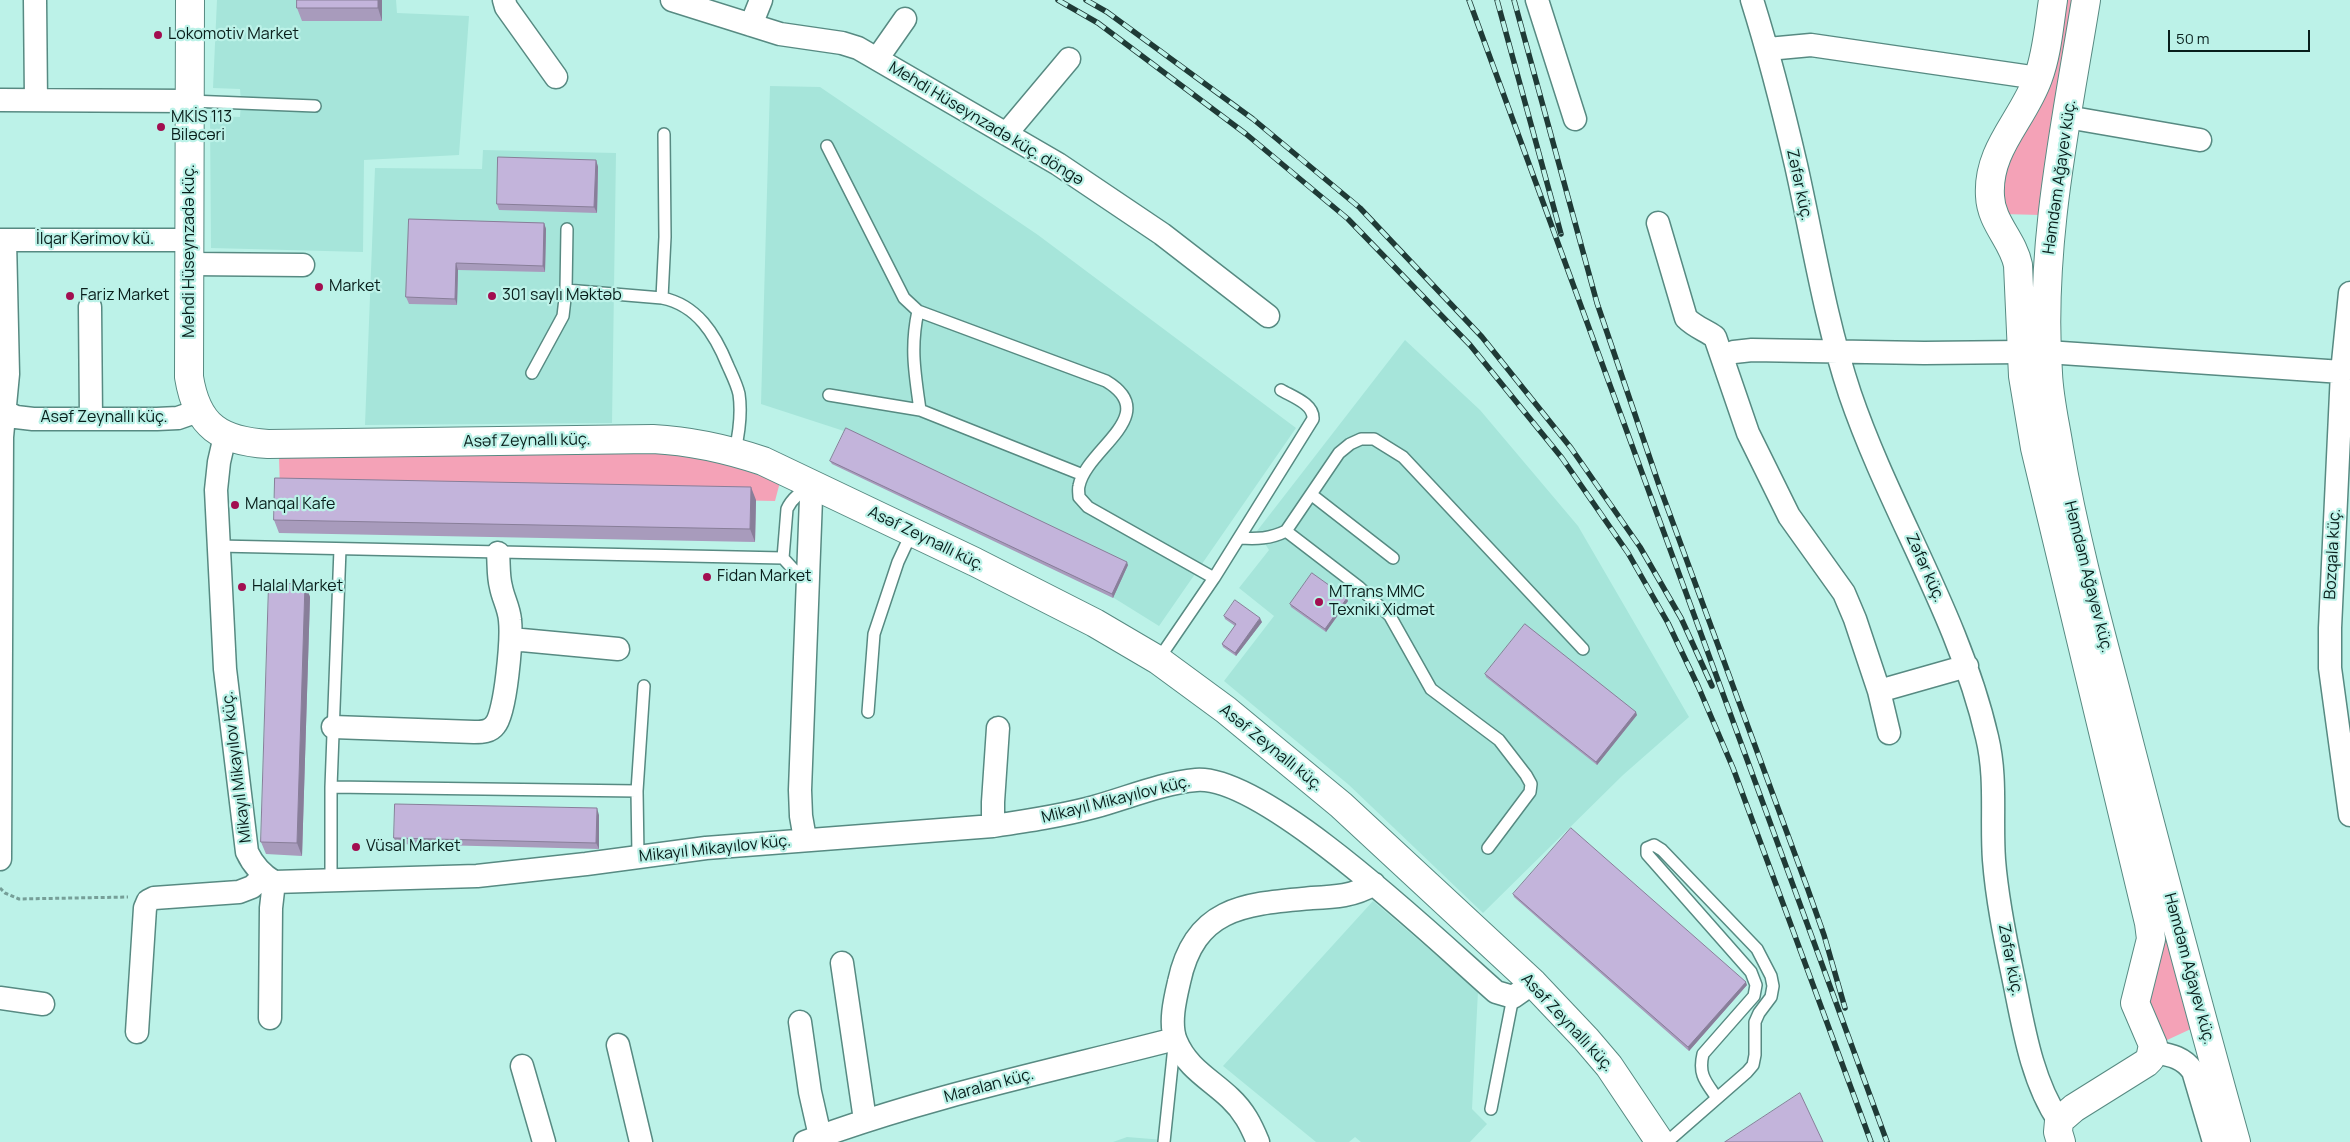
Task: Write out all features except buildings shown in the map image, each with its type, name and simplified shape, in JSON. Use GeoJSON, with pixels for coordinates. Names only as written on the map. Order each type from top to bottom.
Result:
{"type":"FeatureCollection","features":[{"type":"Feature","properties":{"kind":"street"},"geometry":{"type":"LineString","coordinates":[[35,0],[36,100]]}},
{"type":"Feature","properties":{"kind":"street","name":"Mehdi Hüseynzadə küç."},"geometry":{"type":"LineString","coordinates":[[190,0],[189,377],[191,393],[198,411]]}},
{"type":"Feature","properties":{"kind":"street"},"geometry":{"type":"LineString","coordinates":[[504,0],[506,7],[556,77]]}},
{"type":"Feature","properties":{"kind":"street","name":"Mehdi Hüseynzadə küç. döngə"},"geometry":{"type":"LineString","coordinates":[[672,0],[751,25],[801,38],[842,43],[858,48],[1058,164],[1162,234],[1268,316]]}},
{"type":"Feature","properties":{"kind":"street"},"geometry":{"type":"LineString","coordinates":[[751,25],[761,0]]}},
{"type":"Feature","properties":{"kind":"street"},"geometry":{"type":"LineString","coordinates":[[1537,0],[1575,118]]}},
{"type":"Feature","properties":{"kind":"street","name":"Zəfər küç."},"geometry":{"type":"LineString","coordinates":[[1752,0],[1768,49],[1796,166],[1812,249],[1849,391],[1866,436],[1967,666],[1991,758],[1994,858],[1998,890],[2024,1031],[2043,1091],[2060,1132]]}},
{"type":"Feature","properties":{"kind":"street"},"geometry":{"type":"LineString","coordinates":[[2053,0],[2044,56],[2038,78],[1994,158],[1990,196],[1995,220],[2016,254],[2034,352],[2029,414],[2044,489],[2150,922],[2150,939],[2135,1003],[2151,1038],[2153,1052],[2146,1063],[2074,1108],[2060,1132]]}},
{"type":"Feature","properties":{"kind":"street","name":"Həmdəm Ağayev küç."},"geometry":{"type":"LineString","coordinates":[[2086,0],[2050,228],[2048,273],[2034,352],[2049,390],[2083,565],[2191,979],[2236,1142]]}},
{"type":"Feature","properties":{"kind":"street"},"geometry":{"type":"LineString","coordinates":[[877,59],[905,19]]}},
{"type":"Feature","properties":{"kind":"street"},"geometry":{"type":"LineString","coordinates":[[1768,49],[1811,45],[2038,78]]}},
{"type":"Feature","properties":{"kind":"street"},"geometry":{"type":"LineString","coordinates":[[1006,134],[1069,59]]}},
{"type":"Feature","properties":{"kind":"street"},"geometry":{"type":"LineString","coordinates":[[0,100],[190,101]]}},
{"type":"Feature","properties":{"kind":"street"},"geometry":{"type":"LineString","coordinates":[[2067,116],[2200,140]]}},
{"type":"Feature","properties":{"kind":"street"},"geometry":{"type":"LineString","coordinates":[[1658,222],[1686,318],[1694,326],[1704,329],[1714,337],[1748,432],[1790,516],[1844,593],[1855,619],[1879,691],[1889,733]]}},
{"type":"Feature","properties":{"kind":"street"},"geometry":{"type":"LineString","coordinates":[[0,859],[2,410],[8,374],[2,240]]}},
{"type":"Feature","properties":{"kind":"street","name":"İlqar Kərimov kü."},"geometry":{"type":"LineString","coordinates":[[2,240],[190,252],[303,265]]}},
{"type":"Feature","properties":{"kind":"street","name":"Bozqala küç."},"geometry":{"type":"LineString","coordinates":[[2350,293],[2342,372],[2331,572],[2330,668],[2350,814]]}},
{"type":"Feature","properties":{"kind":"street"},"geometry":{"type":"LineString","coordinates":[[90,307],[91,419]]}},
{"type":"Feature","properties":{"kind":"street"},"geometry":{"type":"LineString","coordinates":[[1722,357],[1752,350],[1839,353],[2034,352],[2342,372]]}},
{"type":"Feature","properties":{"kind":"street","name":"Asəf Zeynallı küç."},"geometry":{"type":"LineString","coordinates":[[2,410],[16,417],[91,419],[178,418],[198,411],[209,424],[225,436],[243,442],[268,444],[683,440],[735,452],[763,461],[1087,619],[1158,660],[1226,710],[1341,805],[1523,990],[1586,1039],[1609,1066],[1660,1142]]}},
{"type":"Feature","properties":{"kind":"street","name":"Mikayıl Mikayılov küç."},"geometry":{"type":"LineString","coordinates":[[225,436],[217,478],[218,546],[225,669],[247,852],[252,863],[269,879],[331,881],[477,876],[586,864],[638,856],[806,840],[993,826],[1055,816],[1177,783],[1198,780],[1215,781],[1231,786],[1268,807],[1336,853],[1374,884],[1496,992],[1523,990]]}},
{"type":"Feature","properties":{"kind":"street"},"geometry":{"type":"LineString","coordinates":[[806,840],[801,816],[800,790],[810,498],[813,485]]}},
{"type":"Feature","properties":{"kind":"street"},"geometry":{"type":"LineString","coordinates":[[333,727],[486,731],[494,727],[499,720],[504,703],[510,639],[508,606],[501,588],[498,553]]}},
{"type":"Feature","properties":{"kind":"street"},"geometry":{"type":"LineString","coordinates":[[510,639],[618,649]]}},
{"type":"Feature","properties":{"kind":"street"},"geometry":{"type":"LineString","coordinates":[[1879,691],[1967,666]]}},
{"type":"Feature","properties":{"kind":"street"},"geometry":{"type":"LineString","coordinates":[[993,826],[992,802],[998,728]]}},
{"type":"Feature","properties":{"kind":"street"},"geometry":{"type":"LineString","coordinates":[[137,1032],[145,908],[148,901],[154,898],[238,892],[269,879],[270,1018]]}},
{"type":"Feature","properties":{"kind":"street"},"geometry":{"type":"LineString","coordinates":[[1258,1142],[1250,1122],[1239,1108],[1194,1069],[1184,1058],[1175,1039],[1173,1022],[1175,999],[1183,963],[1193,941],[1206,926],[1230,913],[1269,902],[1347,896],[1360,892],[1374,884]]}},
{"type":"Feature","properties":{"kind":"street"},"geometry":{"type":"LineString","coordinates":[[842,963],[865,1120]]}},
{"type":"Feature","properties":{"kind":"street"},"geometry":{"type":"LineString","coordinates":[[0,998],[43,1004]]}},
{"type":"Feature","properties":{"kind":"street"},"geometry":{"type":"LineString","coordinates":[[800,1022],[810,1092],[813,1139]]}},
{"type":"Feature","properties":{"kind":"street","name":"Maralan küç."},"geometry":{"type":"LineString","coordinates":[[813,1139],[865,1120],[1010,1079],[1175,1039]]}},
{"type":"Feature","properties":{"kind":"street"},"geometry":{"type":"LineString","coordinates":[[618,1045],[641,1142]]}},
{"type":"Feature","properties":{"kind":"street"},"geometry":{"type":"LineString","coordinates":[[2153,1052],[2175,1056],[2186,1061],[2193,1071],[2214,1142]]}},
{"type":"Feature","properties":{"kind":"street"},"geometry":{"type":"LineString","coordinates":[[522,1066],[544,1142]]}},
{"type":"Feature","properties":{"kind":"lane"},"geometry":{"type":"LineString","coordinates":[[190,101],[315,106]]}},
{"type":"Feature","properties":{"kind":"lane"},"geometry":{"type":"LineString","coordinates":[[662,298],[665,237],[664,134]]}},
{"type":"Feature","properties":{"kind":"lane"},"geometry":{"type":"LineString","coordinates":[[827,146],[904,298],[918,311],[1106,382],[1120,390],[1127,410],[1124,423],[1087,467],[1078,486],[1079,497],[1088,507],[1214,578]]}},
{"type":"Feature","properties":{"kind":"lane"},"geometry":{"type":"LineString","coordinates":[[532,372],[563,316],[566,290],[567,229]]}},
{"type":"Feature","properties":{"kind":"lane"},"geometry":{"type":"LineString","coordinates":[[566,290],[662,298],[676,301],[692,310],[706,325],[722,350],[739,394],[740,428],[735,452]]}},
{"type":"Feature","properties":{"kind":"lane"},"geometry":{"type":"LineString","coordinates":[[918,311],[913,346],[920,410]]}},
{"type":"Feature","properties":{"kind":"lane"},"geometry":{"type":"LineString","coordinates":[[1158,660],[1214,578],[1313,419],[1313,412],[1310,407],[1281,390]]}},
{"type":"Feature","properties":{"kind":"lane"},"geometry":{"type":"LineString","coordinates":[[829,395],[920,410],[1083,475]]}},
{"type":"Feature","properties":{"kind":"lane"},"geometry":{"type":"LineString","coordinates":[[1239,538],[1264,539],[1274,537],[1286,531],[1339,453],[1350,444],[1361,439],[1374,438],[1403,457],[1583,649]]}},
{"type":"Feature","properties":{"kind":"lane"},"geometry":{"type":"LineString","coordinates":[[808,575],[794,570],[783,558],[785,520],[790,502],[799,493],[813,485]]}},
{"type":"Feature","properties":{"kind":"lane"},"geometry":{"type":"LineString","coordinates":[[1312,495],[1393,558]]}},
{"type":"Feature","properties":{"kind":"lane"},"geometry":{"type":"LineString","coordinates":[[1286,531],[1358,587],[1390,616],[1431,689],[1499,740],[1526,775],[1531,784],[1530,792],[1488,848]]}},
{"type":"Feature","properties":{"kind":"lane"},"geometry":{"type":"LineString","coordinates":[[868,712],[874,634],[898,562],[912,532]]}},
{"type":"Feature","properties":{"kind":"lane"},"geometry":{"type":"LineString","coordinates":[[218,546],[783,558]]}},
{"type":"Feature","properties":{"kind":"lane"},"geometry":{"type":"LineString","coordinates":[[331,881],[331,787],[340,549]]}},
{"type":"Feature","properties":{"kind":"lane"},"geometry":{"type":"LineString","coordinates":[[638,856],[637,791],[644,686]]}},
{"type":"Feature","properties":{"kind":"lane"},"geometry":{"type":"LineString","coordinates":[[331,787],[637,791]]}},
{"type":"Feature","properties":{"kind":"lane"},"geometry":{"type":"LineString","coordinates":[[1667,1142],[1717,1098],[1753,1065],[1755,1022],[1771,997],[1773,986],[1771,976],[1757,949],[1662,850],[1654,845],[1647,848],[1647,854],[1751,972],[1756,985],[1754,996],[1703,1054],[1700,1066],[1703,1078],[1717,1098]]}},
{"type":"Feature","properties":{"kind":"lane"},"geometry":{"type":"LineString","coordinates":[[1491,1109],[1523,990]]}},
{"type":"Feature","properties":{"kind":"lane"},"geometry":{"type":"LineString","coordinates":[[1164,1142],[1175,1039]]}},
{"type":"Feature","properties":{"kind":"path"},"geometry":{"type":"LineString","coordinates":[[0,888],[5,893],[19,899],[125,897],[148,901]]}},
{"type":"Feature","properties":{"kind":"shaded area"},"geometry":{"type":"Polygon","coordinates":[[[217,0],[396,0],[397,13],[469,16],[459,155],[364,160],[363,252],[211,248],[210,116],[240,117],[241,102],[240,89],[213,88],[217,0]]]}},
{"type":"Feature","properties":{"kind":"shaded area"},"geometry":{"type":"Polygon","coordinates":[[[2063,0],[2077,0],[2041,215],[2002,214],[2001,166],[2063,0]]]}},
{"type":"Feature","properties":{"kind":"shaded area"},"geometry":{"type":"Polygon","coordinates":[[[770,86],[820,87],[1038,235],[1296,428],[1159,626],[847,432],[761,404],[770,86]]]}},
{"type":"Feature","properties":{"kind":"shaded area","name":"301 saylı Məktəb"},"geometry":{"type":"Polygon","coordinates":[[[483,150],[616,153],[612,423],[365,425],[375,168],[482,169],[483,150]]]}},
{"type":"Feature","properties":{"kind":"shaded area"},"geometry":{"type":"Polygon","coordinates":[[[1405,340],[1480,410],[1578,526],[1689,717],[1623,775],[1483,913],[1349,785],[1224,681],[1274,616],[1239,588],[1269,550],[1257,531],[1405,340]]]}},
{"type":"Feature","properties":{"kind":"shaded area"},"geometry":{"type":"Polygon","coordinates":[[[2039,363],[2193,1028],[2165,1041],[2145,1006],[2152,973],[2160,961],[2160,939],[2039,363]]]}},
{"type":"Feature","properties":{"kind":"shaded area"},"geometry":{"type":"Polygon","coordinates":[[[637,453],[684,455],[725,464],[780,482],[775,501],[280,491],[279,458],[637,453]]]}},
{"type":"Feature","properties":{"kind":"shaded area"},"geometry":{"type":"Polygon","coordinates":[[[1373,901],[1478,991],[1472,1109],[1487,1124],[1470,1142],[1361,1142],[1355,1137],[1349,1142],[1316,1142],[1223,1066],[1373,901]]]}},
{"type":"Feature","properties":{"kind":"shaded area"},"geometry":{"type":"Polygon","coordinates":[[[1127,1137],[1164,1140],[1171,1142],[1113,1142],[1127,1137]]]}},
{"type":"Feature","properties":{"kind":"railway"},"geometry":{"type":"LineString","coordinates":[[1058,0],[1098,23],[1246,134],[1348,219],[1470,345],[1562,458],[1628,553],[1668,623],[1698,686],[1733,768],[1871,1142]]}},
{"type":"Feature","properties":{"kind":"railway"},"geometry":{"type":"LineString","coordinates":[[1086,0],[1107,12],[1253,119],[1360,208],[1482,337],[1571,448],[1640,547],[1681,618],[1712,686]]}},
{"type":"Feature","properties":{"kind":"railway"},"geometry":{"type":"LineString","coordinates":[[1469,0],[1887,1142]]}},
{"type":"Feature","properties":{"kind":"railway"},"geometry":{"type":"LineString","coordinates":[[1497,0],[1561,234]]}},
{"type":"Feature","properties":{"kind":"railway"},"geometry":{"type":"LineString","coordinates":[[1514,0],[1597,303],[1659,485],[1824,935],[1845,1008]]}},
{"type":"Feature","properties":{"kind":"place","name":"Lokomotiv Market"},"geometry":{"type":"Point","coordinates":[158,35]}},
{"type":"Feature","properties":{"kind":"place","name":"MKİS 113 Biləcəri"},"geometry":{"type":"Point","coordinates":[161,127]}},
{"type":"Feature","properties":{"kind":"place","name":"Market"},"geometry":{"type":"Point","coordinates":[319,287]}},
{"type":"Feature","properties":{"kind":"place","name":"Fariz Market"},"geometry":{"type":"Point","coordinates":[70,296]}},
{"type":"Feature","properties":{"kind":"place","name":"301 saylı Məktəb"},"geometry":{"type":"Point","coordinates":[492,296]}},
{"type":"Feature","properties":{"kind":"place","name":"Manqal Kafe"},"geometry":{"type":"Point","coordinates":[235,505]}},
{"type":"Feature","properties":{"kind":"place","name":"Fidan Market"},"geometry":{"type":"Point","coordinates":[707,577]}},
{"type":"Feature","properties":{"kind":"place","name":"Halal Market"},"geometry":{"type":"Point","coordinates":[242,587]}},
{"type":"Feature","properties":{"kind":"place","name":"MTrans MMC Texniki Xidmət"},"geometry":{"type":"Point","coordinates":[1319,602]}},
{"type":"Feature","properties":{"kind":"place","name":"Vüsal Market"},"geometry":{"type":"Point","coordinates":[356,847]}}]}
